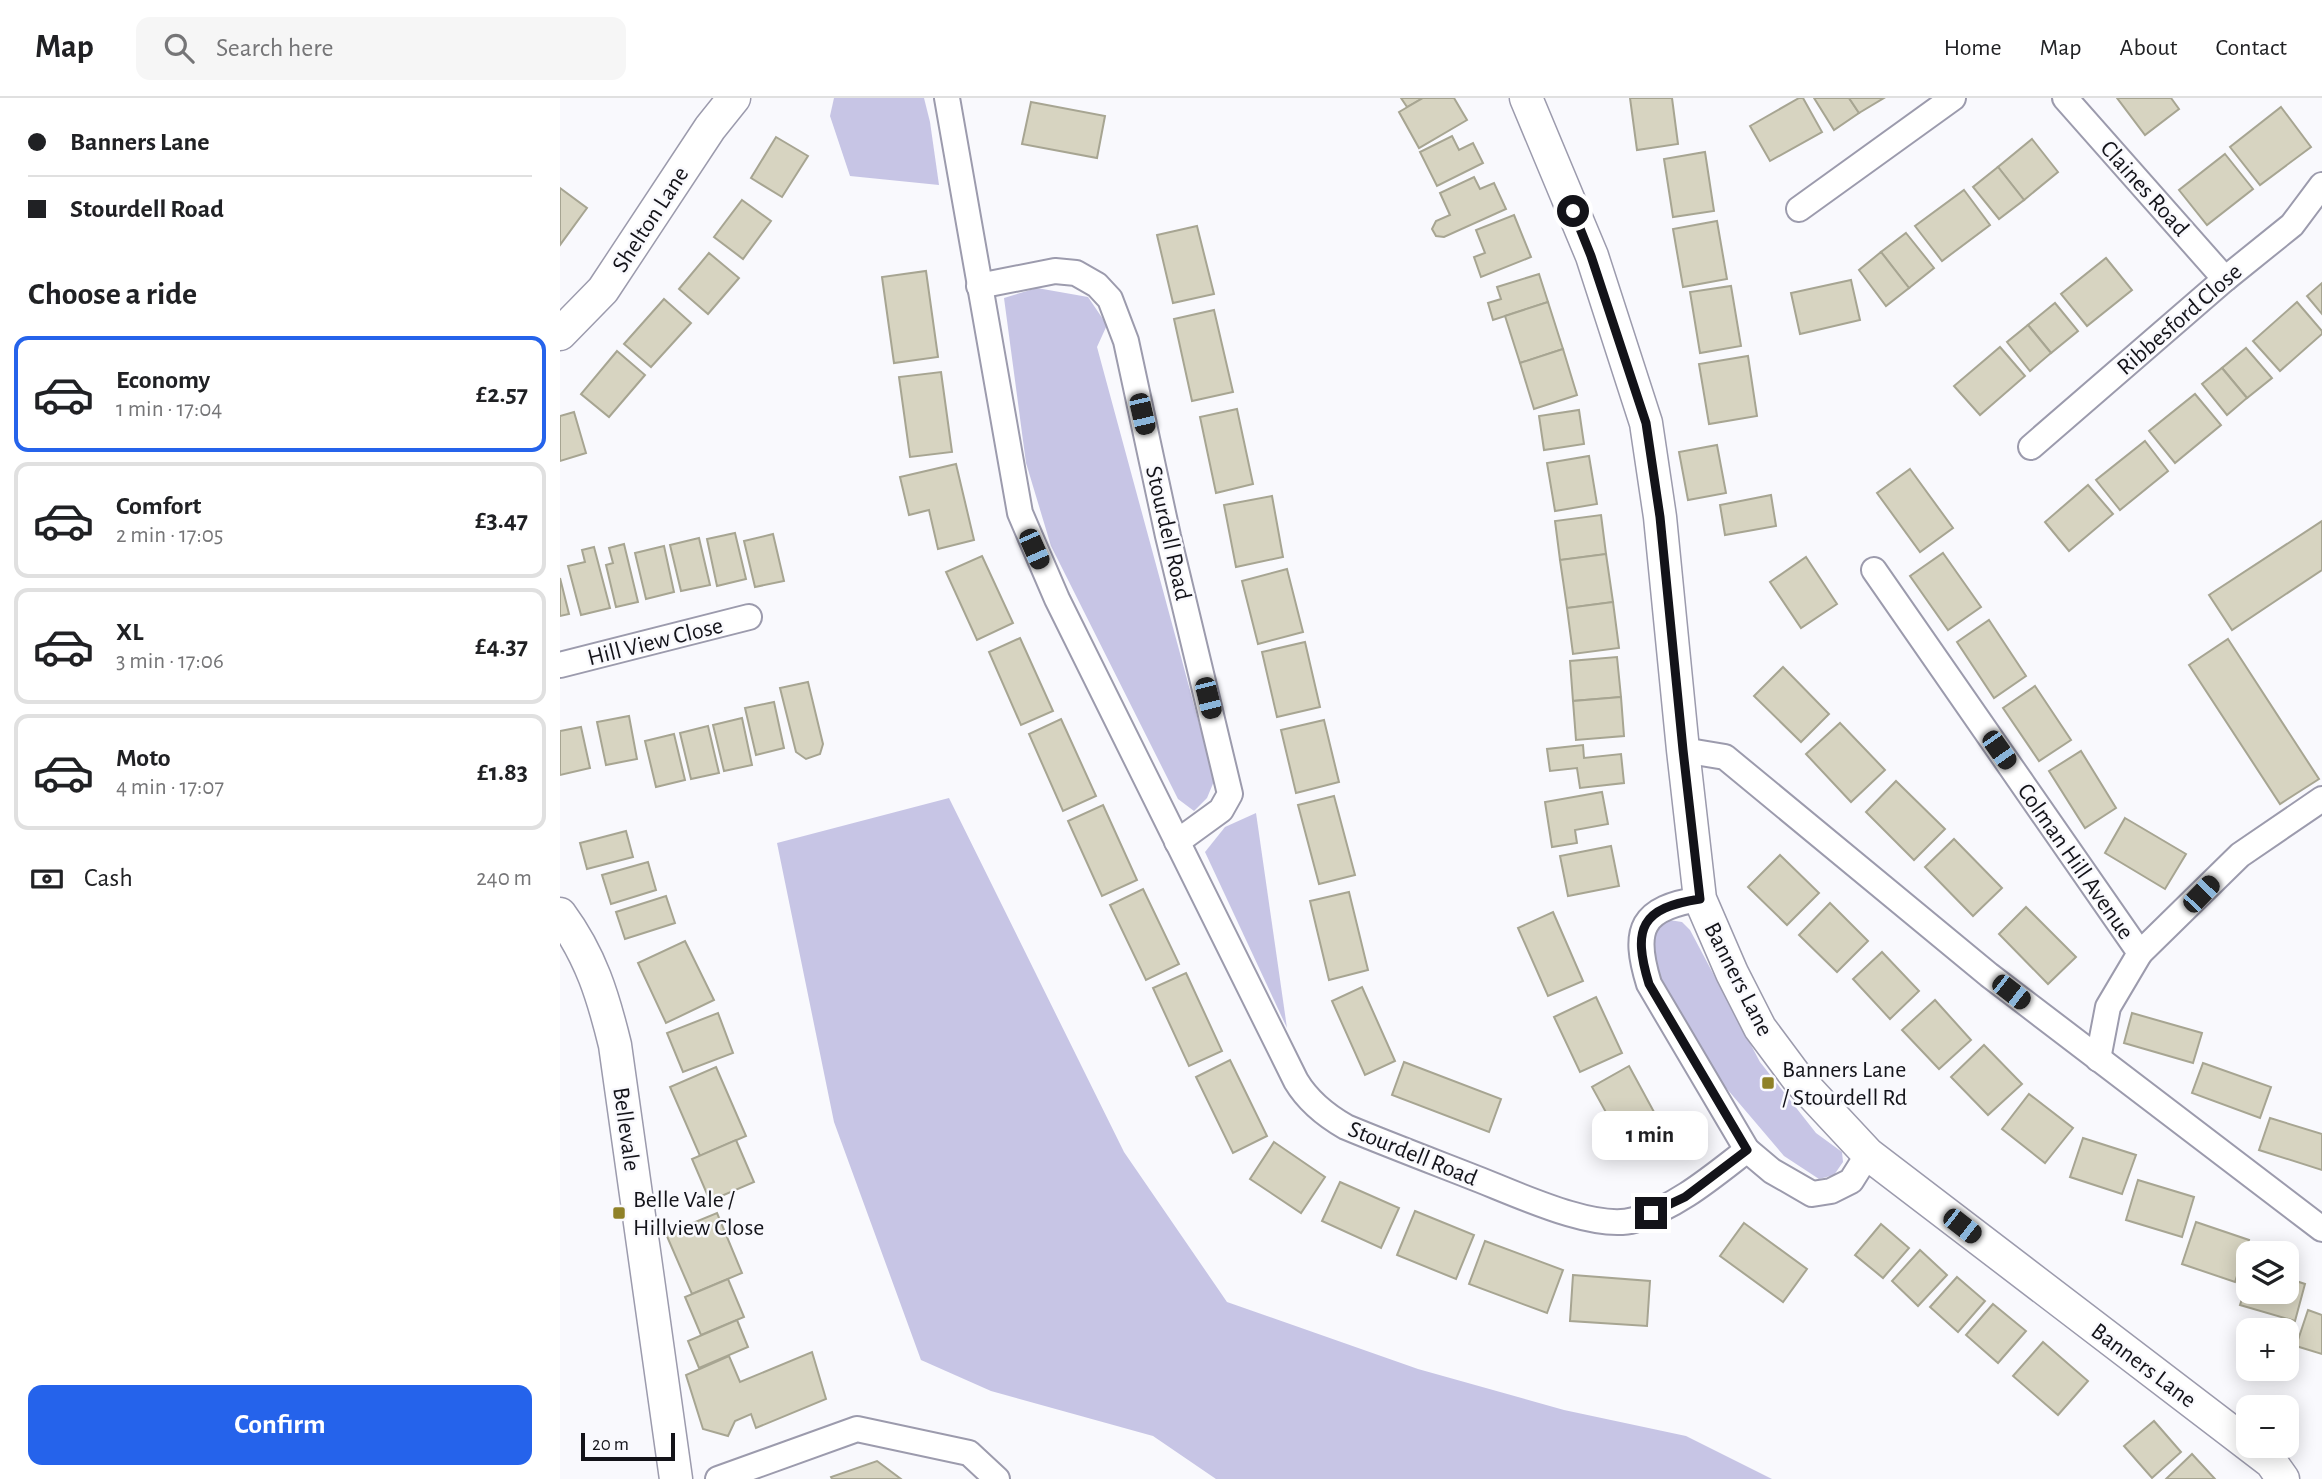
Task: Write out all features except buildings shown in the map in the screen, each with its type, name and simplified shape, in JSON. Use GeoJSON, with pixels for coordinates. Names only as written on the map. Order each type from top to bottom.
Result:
{"type":"FeatureCollection","features":[{"type":"Feature","properties":{"kind":"street","name":"Shelton Lane"},"geometry":{"type":"LineString","coordinates":[[560,334],[603,290],[710,128],[734,98]]}},
{"type":"Feature","properties":{"kind":"street","name":"Stourdell Road"},"geometry":{"type":"LineString","coordinates":[[947,98],[1020,513],[1057,599],[1296,1081],[1306,1096],[1332,1120],[1346,1128],[1549,1206],[1595,1220],[1632,1221],[1685,1197],[1747,1150]]}},
{"type":"Feature","properties":{"kind":"street","name":"Banners Lane"},"geometry":{"type":"LineString","coordinates":[[1526,98],[1591,256],[1646,423],[1660,517],[1700,899],[1731,973],[1760,1028],[1798,1079],[1868,1154],[2271,1462],[2283,1479]]}},
{"type":"Feature","properties":{"kind":"street"},"geometry":{"type":"LineString","coordinates":[[1799,209],[1953,98]]}},
{"type":"Feature","properties":{"kind":"street","name":"Claines Road"},"geometry":{"type":"LineString","coordinates":[[2064,98],[2225,279]]}},
{"type":"Feature","properties":{"kind":"street","name":"Ribbesford Close"},"geometry":{"type":"LineString","coordinates":[[2031,447],[2225,279],[2292,225],[2322,185]]}},
{"type":"Feature","properties":{"kind":"street","name":"Stourdell Road"},"geometry":{"type":"LineString","coordinates":[[979,286],[1055,271],[1076,273],[1097,285],[1110,299],[1126,341],[1168,536],[1230,794],[1221,810],[1177,842]]}},
{"type":"Feature","properties":{"kind":"street","name":"Colman Hill Avenue"},"geometry":{"type":"LineString","coordinates":[[1874,570],[2140,953],[2108,1007],[2098,1059]]}},
{"type":"Feature","properties":{"kind":"street","name":"Hill View Close"},"geometry":{"type":"LineString","coordinates":[[560,665],[749,617]]}},
{"type":"Feature","properties":{"kind":"street"},"geometry":{"type":"LineString","coordinates":[[1683,750],[1725,757],[1989,975],[2322,1229]]}},
{"type":"Feature","properties":{"kind":"street"},"geometry":{"type":"LineString","coordinates":[[2140,953],[2239,855],[2322,799]]}},
{"type":"Feature","properties":{"kind":"street"},"geometry":{"type":"LineString","coordinates":[[1700,899],[1675,903],[1651,917],[1641,935],[1641,958],[1649,984],[1747,1150],[1772,1171],[1812,1194],[1831,1191],[1851,1181],[1868,1154]]}},
{"type":"Feature","properties":{"kind":"street","name":"Bellevale"},"geometry":{"type":"LineString","coordinates":[[560,914],[591,965],[602,994],[615,1045],[676,1479]]}},
{"type":"Feature","properties":{"kind":"street"},"geometry":{"type":"LineString","coordinates":[[718,1479],[857,1429],[968,1453],[997,1479]]}},
{"type":"Feature","properties":{"kind":"shaded area"},"geometry":{"type":"Polygon","coordinates":[[[834,98],[924,98],[939,185],[850,176],[830,116],[834,98]]]}},
{"type":"Feature","properties":{"kind":"shaded area"},"geometry":{"type":"Polygon","coordinates":[[[1037,288],[1088,297],[1107,325],[1097,347],[1210,764],[1217,774],[1207,798],[1194,811],[1178,799],[1051,546],[1026,463],[1004,298],[1037,288]]]}},
{"type":"Feature","properties":{"kind":"shaded area"},"geometry":{"type":"Polygon","coordinates":[[[949,798],[1124,1152],[1227,1302],[1418,1369],[1564,1410],[1686,1436],[1772,1479],[1216,1479],[1153,1436],[991,1391],[921,1360],[834,1122],[777,843],[949,798]]]}},
{"type":"Feature","properties":{"kind":"shaded area"},"geometry":{"type":"Polygon","coordinates":[[[1256,813],[1287,1028],[1205,852],[1225,827],[1256,813]]]}},
{"type":"Feature","properties":{"kind":"shaded area"},"geometry":{"type":"Polygon","coordinates":[[[1669,920],[1682,922],[1690,930],[1760,1062],[1816,1133],[1842,1152],[1843,1162],[1834,1175],[1819,1179],[1784,1156],[1716,1076],[1656,969],[1649,942],[1656,928],[1669,920]]]}},
{"type":"Feature","properties":{"kind":"place","name":"Banners Lane / Stourdell Rd"},"geometry":{"type":"Point","coordinates":[1768,1083]}},
{"type":"Feature","properties":{"kind":"place","name":"Belle Vale / Hillview Close"},"geometry":{"type":"Point","coordinates":[619,1213]}},
{"type":"Feature","properties":{"kind":"route"},"geometry":{"type":"LineString","coordinates":[[1573,211],[1591,256],[1646,423],[1660,517],[1700,899],[1675,903],[1651,917],[1641,935],[1641,958],[1649,984],[1747,1150],[1685,1197],[1651,1213]]}}]}
